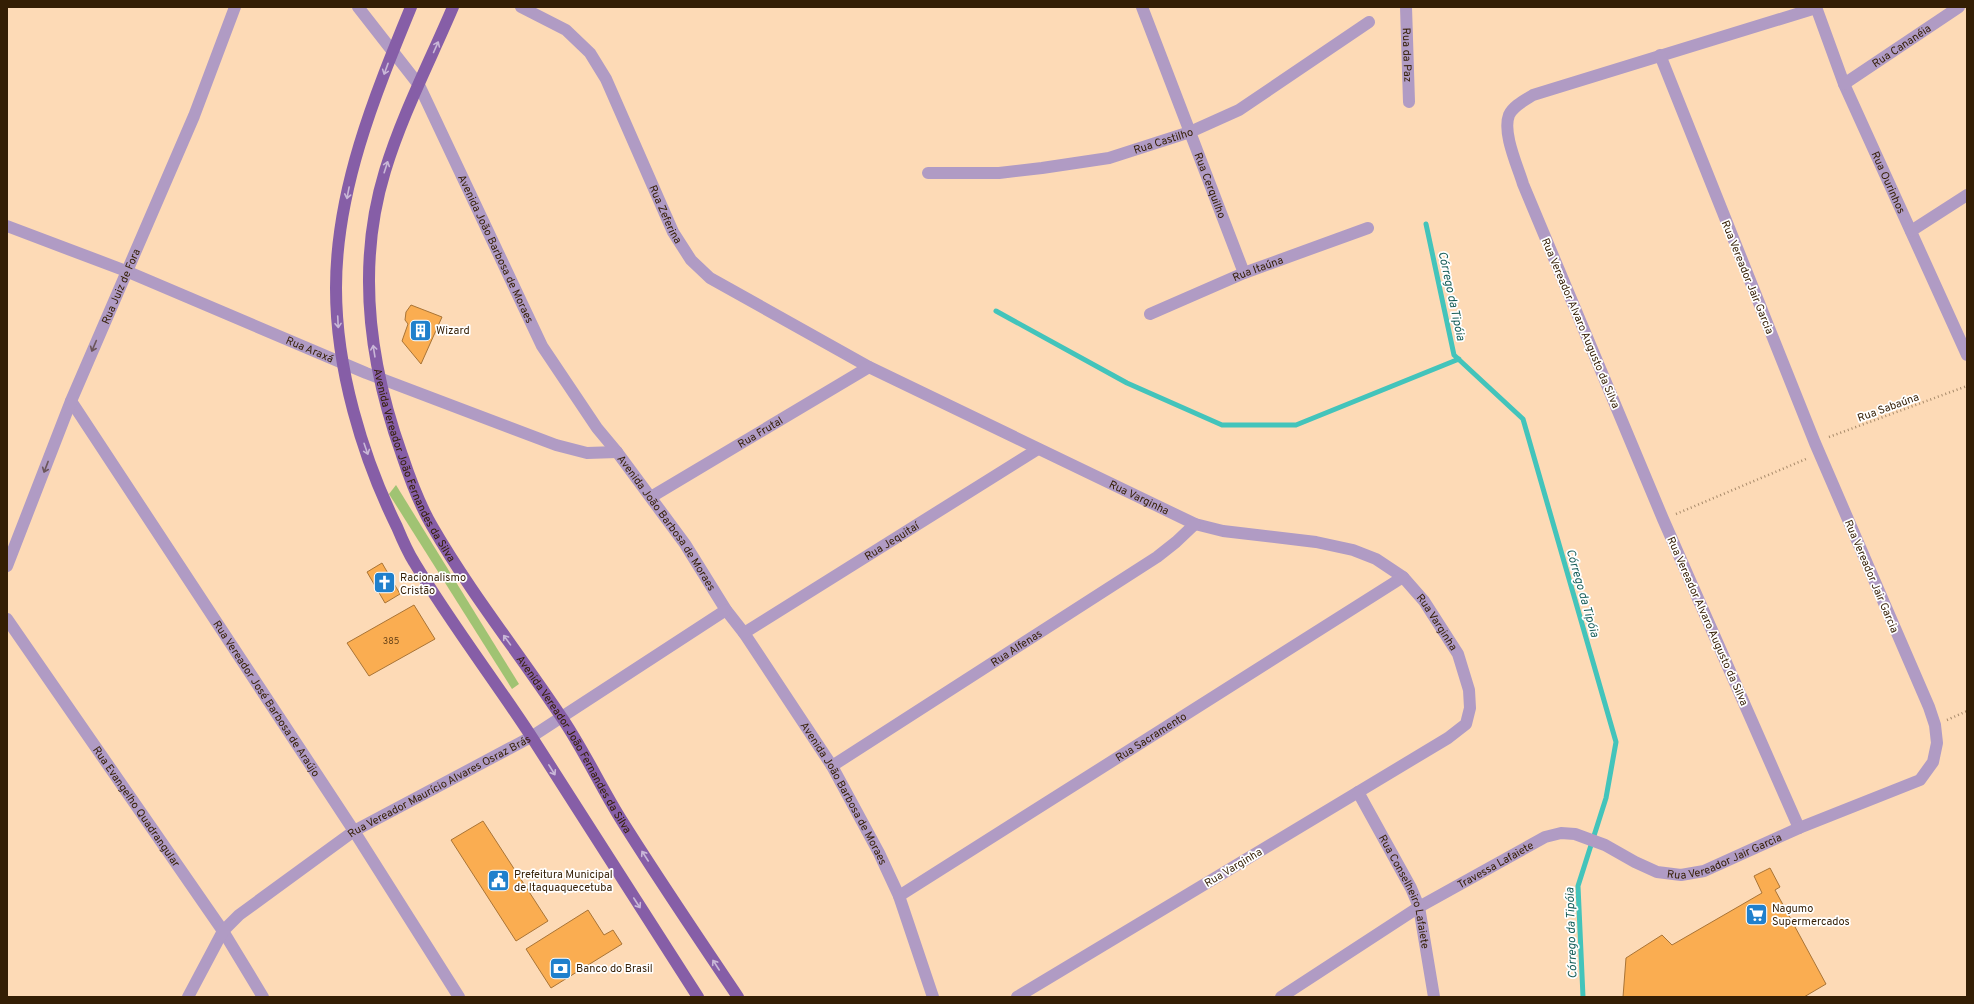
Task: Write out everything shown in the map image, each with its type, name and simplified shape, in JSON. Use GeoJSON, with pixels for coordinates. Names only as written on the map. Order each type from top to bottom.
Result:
{"type":"FeatureCollection","features":[{"type":"Feature","properties":{"kind":"main road"},"geometry":{"type":"LineString","coordinates":[[411,7],[357,148],[340,238],[336,286],[337,320],[350,397],[371,466],[384,500],[413,561],[531,736],[698,997]]}},
{"type":"Feature","properties":{"kind":"main road","name":"Avenida Vereador João Fernandes da Silva"},"geometry":{"type":"LineString","coordinates":[[454,7],[396,139],[377,200],[368,284],[370,331],[378,377],[394,435],[411,482],[432,526],[493,621],[562,717],[620,819],[738,997]]}},
{"type":"Feature","properties":{"kind":"street","name":"Rua Juiz de Fora"},"geometry":{"type":"LineString","coordinates":[[7,566],[71,401],[194,116],[234,7]]}},
{"type":"Feature","properties":{"kind":"street","name":"Avenida João Barbosa de Moraes"},"geometry":{"type":"LineString","coordinates":[[358,7],[419,85],[542,346],[570,390],[597,428],[617,452],[685,544],[726,610],[744,633],[832,766],[880,853],[899,896],[933,997]]}},
{"type":"Feature","properties":{"kind":"street","name":"Rua Zeferina"},"geometry":{"type":"LineString","coordinates":[[521,7],[566,30],[590,53],[606,79],[673,232],[691,260],[710,278],[869,367]]}},
{"type":"Feature","properties":{"kind":"street","name":"Rua Cerquilho"},"geometry":{"type":"LineString","coordinates":[[1142,7],[1244,274]]}},
{"type":"Feature","properties":{"kind":"street","name":"Rua da Paz"},"geometry":{"type":"LineString","coordinates":[[1406,7],[1409,102]]}},
{"type":"Feature","properties":{"kind":"street","name":"Rua Cananéia"},"geometry":{"type":"LineString","coordinates":[[1844,84],[1959,7]]}},
{"type":"Feature","properties":{"kind":"street","name":"Rua Ourinhos"},"geometry":{"type":"LineString","coordinates":[[1816,8],[1844,84],[1967,355]]}},
{"type":"Feature","properties":{"kind":"street","name":"Rua Vereador Alvaro Augusto da Silva"},"geometry":{"type":"LineString","coordinates":[[1799,828],[1663,519],[1526,192],[1508,135],[1509,115],[1520,103],[1533,95],[1816,8]]}},
{"type":"Feature","properties":{"kind":"street","name":"Rua Castilho"},"geometry":{"type":"LineString","coordinates":[[928,173],[999,173],[1109,158],[1190,132],[1239,110],[1369,22]]}},
{"type":"Feature","properties":{"kind":"street","name":"Rua Vereador Jair Garcia"},"geometry":{"type":"LineString","coordinates":[[1575,834],[1604,844],[1635,862],[1657,872],[1681,876],[1704,871],[1799,828],[1920,780],[1933,762],[1937,743],[1935,725],[1929,707],[1817,448],[1660,55]]}},
{"type":"Feature","properties":{"kind":"street"},"geometry":{"type":"LineString","coordinates":[[1911,232],[1967,195]]}},
{"type":"Feature","properties":{"kind":"street","name":"Rua Araxá"},"geometry":{"type":"LineString","coordinates":[[7,226],[126,271],[344,364],[556,445],[587,453],[617,452]]}},
{"type":"Feature","properties":{"kind":"street","name":"Rua Itaúna"},"geometry":{"type":"LineString","coordinates":[[1150,314],[1244,274],[1368,228]]}},
{"type":"Feature","properties":{"kind":"street","name":"Rua Varginha"},"geometry":{"type":"LineString","coordinates":[[869,367],[1195,524],[1223,531],[1316,542],[1353,550],[1376,559],[1403,577],[1424,601],[1458,654],[1469,690],[1470,708],[1466,724],[1448,738],[1017,997]]}},
{"type":"Feature","properties":{"kind":"street","name":"Rua Frutal"},"geometry":{"type":"LineString","coordinates":[[651,497],[869,367]]}},
{"type":"Feature","properties":{"kind":"street","name":"Rua Vereador José Barbosa de Araújo"},"geometry":{"type":"LineString","coordinates":[[71,401],[354,831],[459,997]]}},
{"type":"Feature","properties":{"kind":"street","name":"Rua Jequitaí"},"geometry":{"type":"LineString","coordinates":[[744,633],[1038,449]]}},
{"type":"Feature","properties":{"kind":"street","name":"Rua Alfenas"},"geometry":{"type":"LineString","coordinates":[[832,766],[1157,557],[1195,524]]}},
{"type":"Feature","properties":{"kind":"street","name":"Rua Sacramento"},"geometry":{"type":"LineString","coordinates":[[899,896],[1403,577]]}},
{"type":"Feature","properties":{"kind":"street","name":"Rua Vereador Maurício Alvares Osraz Brás"},"geometry":{"type":"LineString","coordinates":[[188,997],[222,930],[239,915],[354,831],[531,736],[726,610]]}},
{"type":"Feature","properties":{"kind":"street","name":"Rua Evangelho Quadrangular"},"geometry":{"type":"LineString","coordinates":[[7,619],[222,930],[263,997]]}},
{"type":"Feature","properties":{"kind":"street","name":"Rua Conselheiro Lafaiete"},"geometry":{"type":"LineString","coordinates":[[1358,792],[1411,888],[1419,907],[1434,997]]}},
{"type":"Feature","properties":{"kind":"street","name":"Travessa Lafaiete"},"geometry":{"type":"LineString","coordinates":[[1281,997],[1419,907],[1545,837],[1561,833],[1575,834]]}},
{"type":"Feature","properties":{"kind":"path","name":"Rua Sabaúna"},"geometry":{"type":"LineString","coordinates":[[1663,519],[1817,448],[1967,386]]}},
{"type":"Feature","properties":{"kind":"path"},"geometry":{"type":"LineString","coordinates":[[1935,725],[1967,711]]}},
{"type":"Feature","properties":{"kind":"green space"},"geometry":{"type":"Polygon","coordinates":[[[396,485],[519,684],[512,689],[389,494],[396,485]]]}},
{"type":"Feature","properties":{"kind":"building","name":"Wizard"},"geometry":{"type":"Polygon","coordinates":[[[411,305],[442,317],[421,364],[402,341],[408,324],[405,320],[406,312],[411,305]]]}},
{"type":"Feature","properties":{"kind":"building","name":"Racionalismo Cristão"},"geometry":{"type":"Polygon","coordinates":[[[382,563],[400,594],[385,603],[367,572],[382,563]]]}},
{"type":"Feature","properties":{"kind":"building"},"geometry":{"type":"Polygon","coordinates":[[[414,605],[435,639],[369,676],[347,643],[414,605]]]}},
{"type":"Feature","properties":{"kind":"building","name":"Prefeitura Municipal de Itaquaquecetuba"},"geometry":{"type":"Polygon","coordinates":[[[483,821],[548,921],[516,941],[451,840],[483,821]]]}},
{"type":"Feature","properties":{"kind":"building","name":"Nagumo Supermercados"},"geometry":{"type":"Polygon","coordinates":[[[1770,868],[1780,887],[1775,890],[1826,984],[1804,997],[1623,997],[1626,958],[1662,935],[1672,945],[1762,893],[1754,876],[1770,868]]]}},
{"type":"Feature","properties":{"kind":"building","name":"Banco do Brasil"},"geometry":{"type":"Polygon","coordinates":[[[588,910],[604,935],[613,930],[622,944],[551,988],[526,949],[588,910]]]}},
{"type":"Feature","properties":{"kind":"waterway","name":"Córrego da Tipóia"},"geometry":{"type":"LineString","coordinates":[[1426,224],[1454,355],[1523,419],[1616,742],[1606,798],[1578,886],[1583,997]]}},
{"type":"Feature","properties":{"kind":"waterway"},"geometry":{"type":"LineString","coordinates":[[996,311],[1127,383],[1222,425],[1296,425],[1459,359]]}},
{"type":"Feature","properties":{"kind":"place","name":"Wizard"},"geometry":{"type":"Point","coordinates":[421,330]}},
{"type":"Feature","properties":{"kind":"place","name":"Racionalismo Cristão"},"geometry":{"type":"Point","coordinates":[384,583]}},
{"type":"Feature","properties":{"kind":"place","name":"Prefeitura Municipal de Itaquaquecetuba"},"geometry":{"type":"Point","coordinates":[499,880]}},
{"type":"Feature","properties":{"kind":"place","name":"Nagumo Supermercados"},"geometry":{"type":"Point","coordinates":[1757,914]}},
{"type":"Feature","properties":{"kind":"place","name":"Banco do Brasil"},"geometry":{"type":"Point","coordinates":[560,968]}}]}
